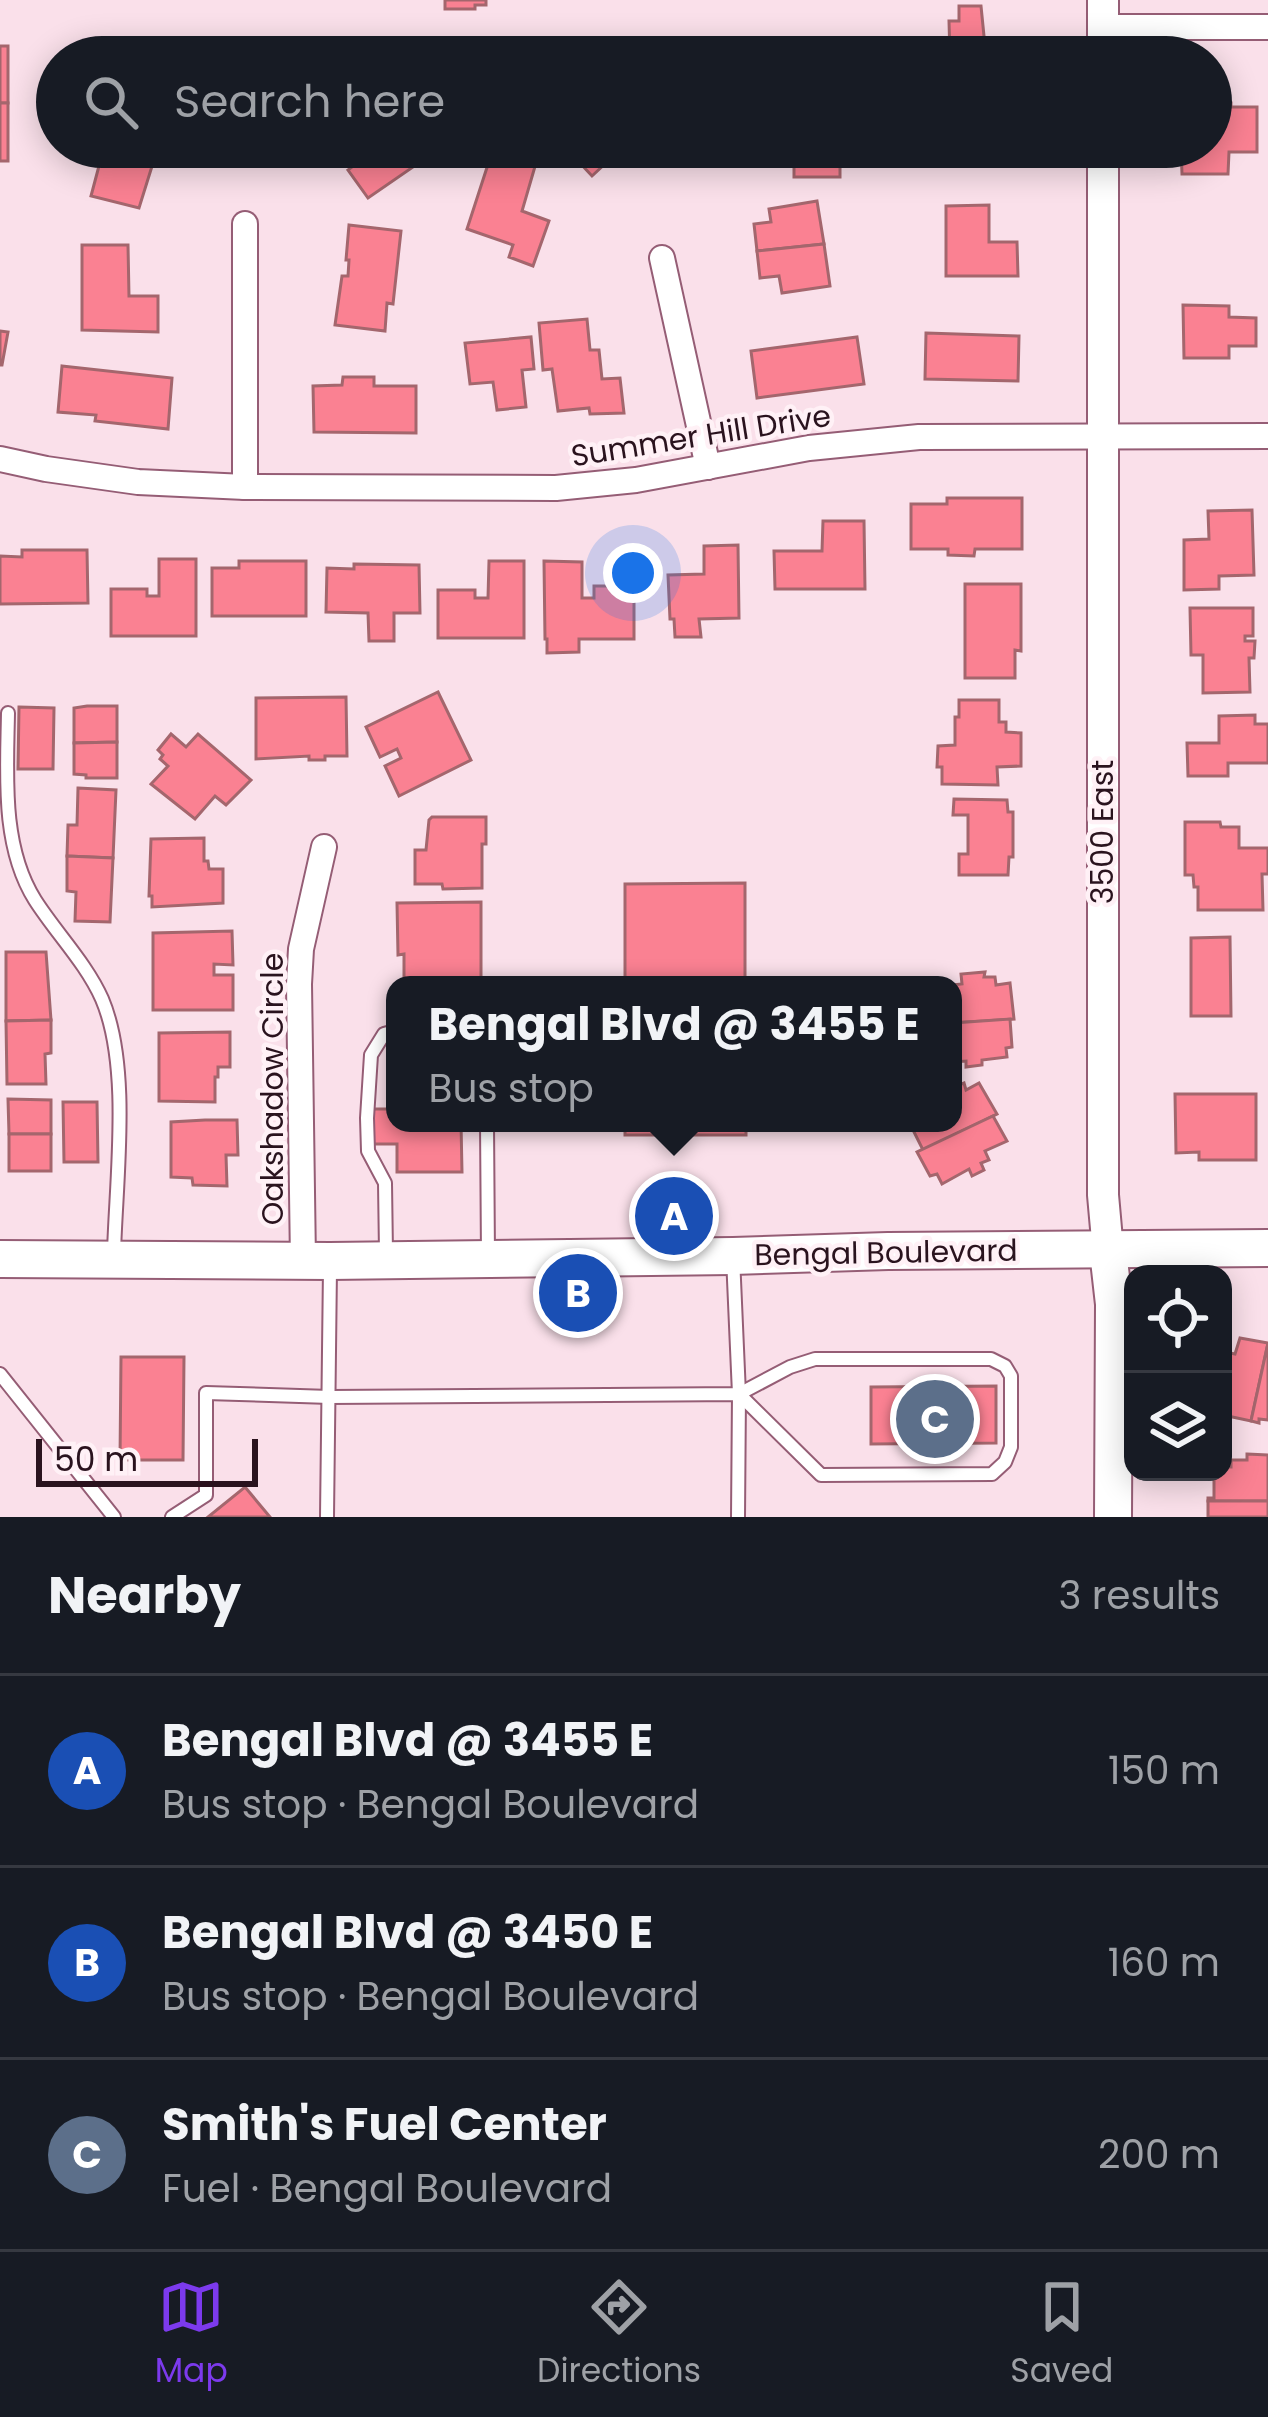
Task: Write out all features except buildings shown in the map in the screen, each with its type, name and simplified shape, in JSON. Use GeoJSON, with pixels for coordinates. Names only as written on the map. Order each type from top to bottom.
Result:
{"type":"FeatureCollection","features":[{"type":"Feature","properties":{"kind":"main road","name":"Bengal Boulevard"},"geometry":{"type":"LineString","coordinates":[[0,1259],[317,1261],[1268,1248]]}},
{"type":"Feature","properties":{"kind":"main road","name":"3500 East"},"geometry":{"type":"LineString","coordinates":[[1108,1251],[1114,1304],[1113,1517]]}},
{"type":"Feature","properties":{"kind":"street"},"geometry":{"type":"LineString","coordinates":[[1103,28],[1268,27]]}},
{"type":"Feature","properties":{"kind":"street","name":"3500 East"},"geometry":{"type":"LineString","coordinates":[[1103,168],[1103,1195],[1108,1251]]}},
{"type":"Feature","properties":{"kind":"street"},"geometry":{"type":"LineString","coordinates":[[245,224],[245,487]]}},
{"type":"Feature","properties":{"kind":"street"},"geometry":{"type":"LineString","coordinates":[[662,258],[708,467]]}},
{"type":"Feature","properties":{"kind":"street","name":"Summer Hill Drive"},"geometry":{"type":"LineString","coordinates":[[0,459],[138,482],[556,488],[636,480],[809,448],[919,437],[1268,436]]}},
{"type":"Feature","properties":{"kind":"street","name":"Oakshadow Circle"},"geometry":{"type":"LineString","coordinates":[[317,1261],[298,984],[324,847]]}},
{"type":"Feature","properties":{"kind":"lane"},"geometry":{"type":"LineString","coordinates":[[8,713],[7,791],[15,852],[33,897],[102,999],[119,1066],[113,1260]]}},
{"type":"Feature","properties":{"kind":"lane"},"geometry":{"type":"LineString","coordinates":[[386,1033],[371,1055],[367,1118],[368,1150],[385,1183],[386,1260]]}},
{"type":"Feature","properties":{"kind":"lane"},"geometry":{"type":"LineString","coordinates":[[487,1132],[488,1258]]}},
{"type":"Feature","properties":{"kind":"lane"},"geometry":{"type":"LineString","coordinates":[[733,1256],[738,1517]]}},
{"type":"Feature","properties":{"kind":"lane"},"geometry":{"type":"LineString","coordinates":[[317,1261],[330,1397],[326,1517]]}},
{"type":"Feature","properties":{"kind":"lane"},"geometry":{"type":"LineString","coordinates":[[172,1517],[206,1495],[206,1393],[330,1397],[739,1394],[790,1366],[815,1359],[991,1359],[1005,1366],[1011,1376],[1011,1447],[1005,1462],[992,1474],[820,1475],[739,1394]]}},
{"type":"Feature","properties":{"kind":"lane"},"geometry":{"type":"LineString","coordinates":[[0,1374],[114,1517]]}},
{"type":"Feature","properties":{"kind":"place","name":"Bengal Blvd @ 3455 E"},"geometry":{"type":"Point","coordinates":[674,1216]}},
{"type":"Feature","properties":{"kind":"place","name":"Bengal Blvd @ 3450 E"},"geometry":{"type":"Point","coordinates":[578,1293]}},
{"type":"Feature","properties":{"kind":"place","name":"Smith's Fuel Center"},"geometry":{"type":"Point","coordinates":[935,1419]}}]}
